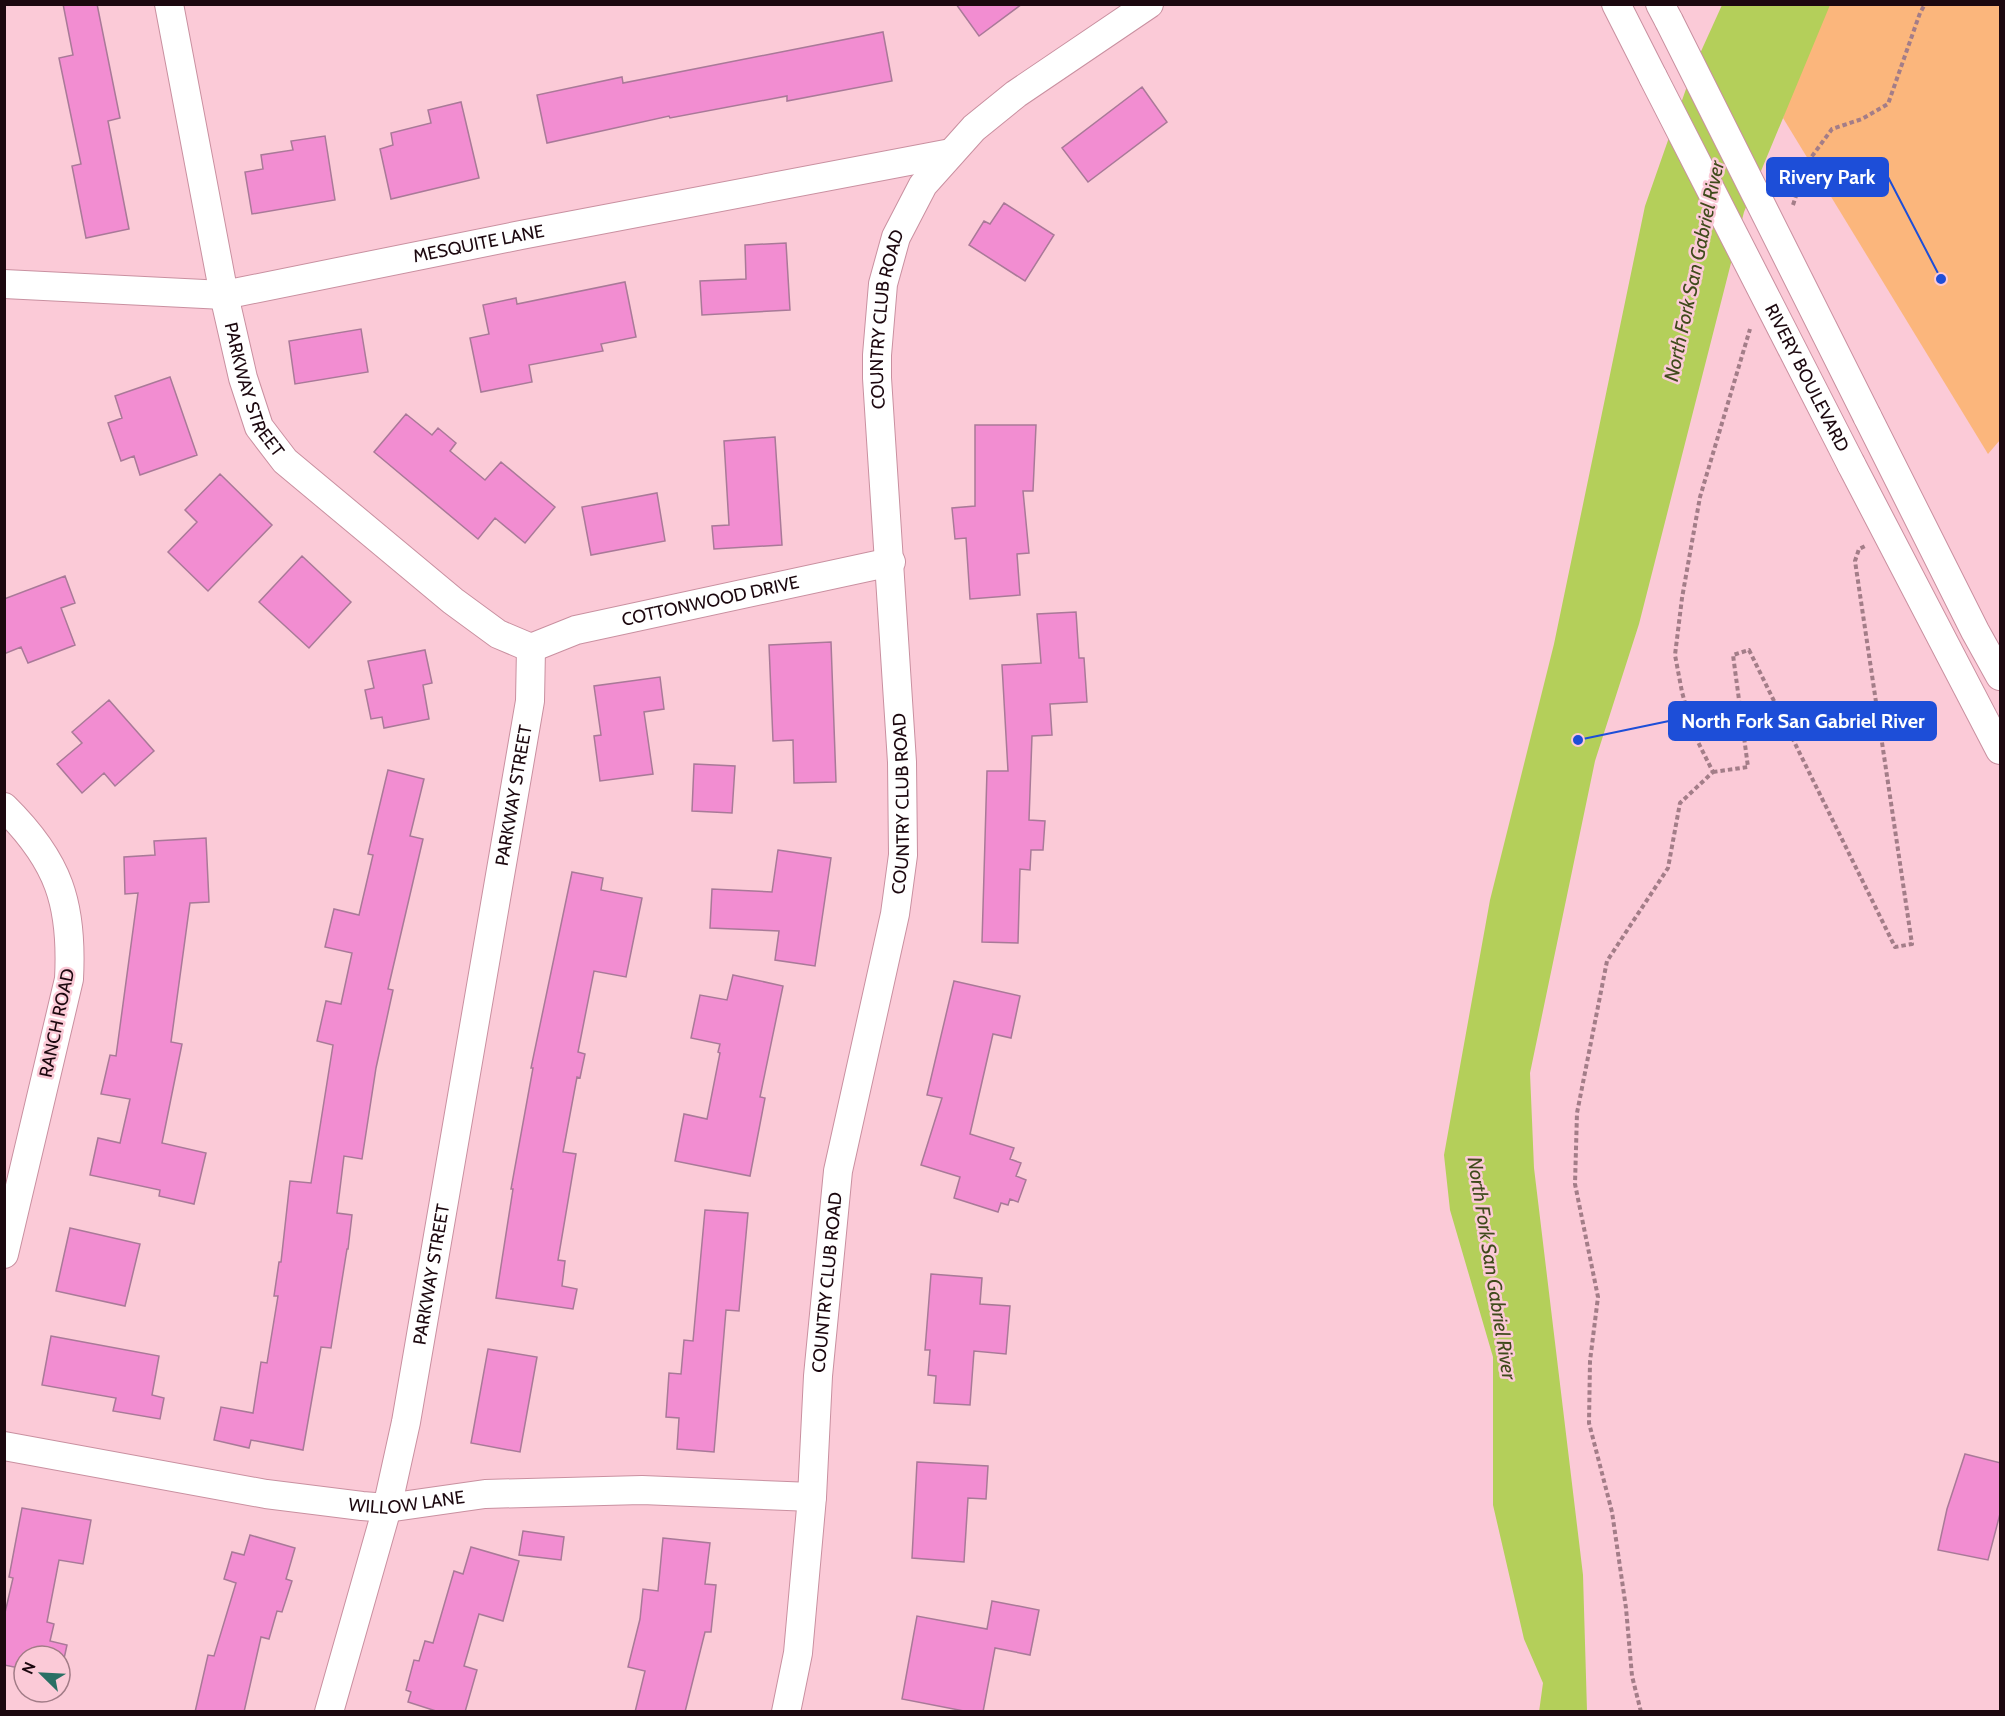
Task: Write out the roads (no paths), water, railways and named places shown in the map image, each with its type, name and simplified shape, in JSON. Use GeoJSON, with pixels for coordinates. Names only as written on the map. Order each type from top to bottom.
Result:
{"type":"FeatureCollection","features":[{"type":"Feature","properties":{"kind":"street","name":"PARKWAY STREET"},"geometry":{"type":"LineString","coordinates":[[169,4],[224,295],[243,378],[259,427],[285,461],[453,601],[498,634],[531,648],[528,712],[406,1422],[387,1508],[329,1712]]}},
{"type":"Feature","properties":{"kind":"street","name":"COUNTRY CLUB ROAD"},"geometry":{"type":"LineString","coordinates":[[786,1712],[798,1653],[812,1497],[818,1376],[838,1171],[896,914],[903,855],[902,762],[877,355],[883,284],[896,237],[923,185],[974,128],[1016,94],[1149,4]]}},
{"type":"Feature","properties":{"kind":"street","name":"RIVERY BOULEVARD"},"geometry":{"type":"LineString","coordinates":[[1616,4],[1851,464],[2001,750]]}},
{"type":"Feature","properties":{"kind":"street","name":"RIVERY BOULEVARD"},"geometry":{"type":"LineString","coordinates":[[1665,13],[1970,621],[2001,676]]}},
{"type":"Feature","properties":{"kind":"street","name":"MESQUITE LANE"},"geometry":{"type":"LineString","coordinates":[[4,284],[224,295],[521,235],[951,153]]}},
{"type":"Feature","properties":{"kind":"street","name":"COTTONWOOD DRIVE"},"geometry":{"type":"LineString","coordinates":[[531,648],[576,630],[891,562]]}},
{"type":"Feature","properties":{"kind":"street","name":"RANCH ROAD"},"geometry":{"type":"LineString","coordinates":[[4,807],[38,844],[55,874],[69,924],[70,953],[69,979],[4,1254]]}},
{"type":"Feature","properties":{"kind":"street","name":"WILLOW LANE"},"geometry":{"type":"LineString","coordinates":[[4,1446],[266,1494],[387,1508],[485,1494],[622,1490],[812,1497]]}},
{"type":"Feature","properties":{"kind":"water"},"geometry":{"type":"Polygon","coordinates":[[[1722,5],[1830,5],[1744,212],[1639,624],[1595,761],[1530,1073],[1534,1168],[1583,1575],[1587,1711],[1539,1712],[1543,1683],[1524,1639],[1493,1505],[1493,1357],[1450,1210],[1444,1155],[1490,900],[1554,644],[1645,206],[1693,69],[1722,5]]]}},
{"type":"Feature","properties":{"kind":"place","name":"Rivery Park"},"geometry":{"type":"Point","coordinates":[1941,279]}},
{"type":"Feature","properties":{"kind":"place","name":"North Fork San Gabriel River"},"geometry":{"type":"Point","coordinates":[1578,740]}}]}
